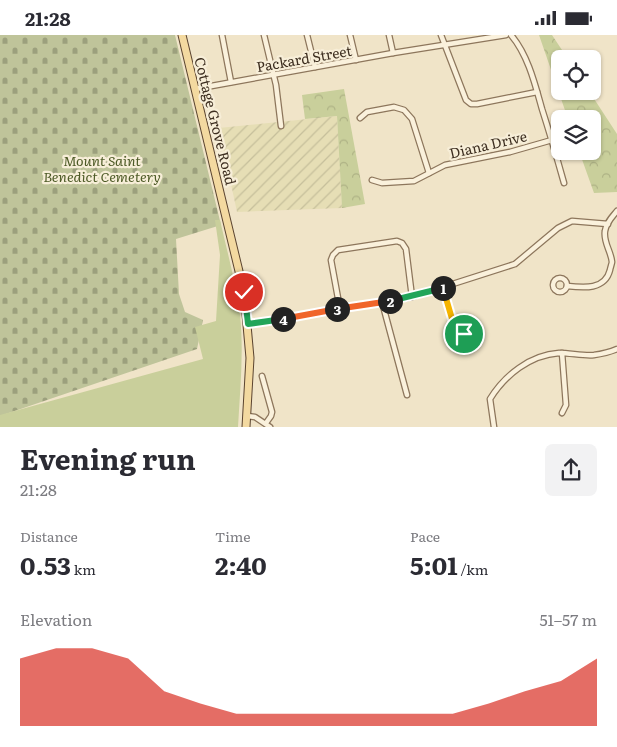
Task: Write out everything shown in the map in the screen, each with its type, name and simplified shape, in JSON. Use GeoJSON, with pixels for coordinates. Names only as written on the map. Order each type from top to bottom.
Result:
{"type":"FeatureCollection","features":[{"type":"Feature","properties":{"kind":"main road","name":"Cottage Grove Road"},"geometry":{"type":"LineString","coordinates":[[182,35],[244,292],[250,358],[246,427]]}},
{"type":"Feature","properties":{"kind":"street"},"geometry":{"type":"LineString","coordinates":[[222,35],[231,82]]}},
{"type":"Feature","properties":{"kind":"street"},"geometry":{"type":"LineString","coordinates":[[264,35],[274,75],[281,126]]}},
{"type":"Feature","properties":{"kind":"street"},"geometry":{"type":"LineString","coordinates":[[307,35],[315,67]]}},
{"type":"Feature","properties":{"kind":"street"},"geometry":{"type":"LineString","coordinates":[[350,35],[356,60]]}},
{"type":"Feature","properties":{"kind":"street"},"geometry":{"type":"LineString","coordinates":[[389,35],[393,53]]}},
{"type":"Feature","properties":{"kind":"street"},"geometry":{"type":"LineString","coordinates":[[441,35],[466,99],[471,103],[477,104],[537,92]]}},
{"type":"Feature","properties":{"kind":"street","name":"Packard Street"},"geometry":{"type":"LineString","coordinates":[[194,89],[444,44],[506,35]]}},
{"type":"Feature","properties":{"kind":"street"},"geometry":{"type":"LineString","coordinates":[[511,35],[525,57],[551,137]]}},
{"type":"Feature","properties":{"kind":"street"},"geometry":{"type":"LineString","coordinates":[[360,118],[367,112],[394,107],[404,110],[412,119],[429,173]]}},
{"type":"Feature","properties":{"kind":"street","name":"Diana Drive"},"geometry":{"type":"LineString","coordinates":[[372,180],[382,183],[414,181],[445,165],[510,152],[551,140]]}},
{"type":"Feature","properties":{"kind":"street"},"geometry":{"type":"LineString","coordinates":[[558,160],[564,183]]}},
{"type":"Feature","properties":{"kind":"street"},"geometry":{"type":"LineString","coordinates":[[567,286],[594,287],[608,275],[612,262],[605,239],[605,232],[617,211]]}},
{"type":"Feature","properties":{"kind":"street"},"geometry":{"type":"LineString","coordinates":[[248,324],[412,297],[515,264],[558,228],[572,221],[608,224]]}},
{"type":"Feature","properties":{"kind":"street"},"geometry":{"type":"LineString","coordinates":[[340,309],[331,260],[338,250],[397,241],[402,243],[406,249],[412,297]]}},
{"type":"Feature","properties":{"kind":"street"},"geometry":{"type":"LineString","coordinates":[[442,288],[455,329]]}},
{"type":"Feature","properties":{"kind":"street"},"geometry":{"type":"LineString","coordinates":[[382,303],[407,395]]}},
{"type":"Feature","properties":{"kind":"street"},"geometry":{"type":"LineString","coordinates":[[494,427],[490,399],[499,385],[519,367],[550,354],[593,355],[617,349]]}},
{"type":"Feature","properties":{"kind":"street"},"geometry":{"type":"LineString","coordinates":[[562,353],[566,405],[562,413]]}},
{"type":"Feature","properties":{"kind":"street"},"geometry":{"type":"LineString","coordinates":[[262,376],[272,412],[266,423]]}},
{"type":"Feature","properties":{"kind":"street"},"geometry":{"type":"LineString","coordinates":[[247,416],[255,417],[270,427]]}},
{"type":"Feature","properties":{"kind":"shaded area"},"geometry":{"type":"Polygon","coordinates":[[[337,116],[342,208],[237,212],[219,128],[337,116]]]}},
{"type":"Feature","properties":{"kind":"green space","name":"Mount Saint Benedict Cemetery"},"geometry":{"type":"Polygon","coordinates":[[[0,35],[175,35],[221,225],[176,239],[179,294],[185,312],[203,320],[197,349],[0,416],[0,35]]]}},
{"type":"Feature","properties":{"kind":"green space"},"geometry":{"type":"Polygon","coordinates":[[[539,35],[552,35],[562,50],[551,50],[551,70],[539,35]]]}},
{"type":"Feature","properties":{"kind":"green space"},"geometry":{"type":"Polygon","coordinates":[[[344,89],[365,204],[342,208],[337,116],[305,119],[302,95],[344,89]]]}},
{"type":"Feature","properties":{"kind":"green space"},"geometry":{"type":"Polygon","coordinates":[[[561,100],[595,100],[617,134],[617,192],[594,193],[582,160],[601,160],[601,110],[565,110],[561,100]]]}},
{"type":"Feature","properties":{"kind":"green space"},"geometry":{"type":"Polygon","coordinates":[[[215,220],[220,220],[234,279],[240,315],[242,357],[238,427],[0,427],[0,415],[203,359],[195,327],[216,321],[220,255],[215,220]]]}},
{"type":"Feature","properties":{"kind":"route"},"geometry":{"type":"LineString","coordinates":[[244,292],[248,324],[382,303],[442,288],[455,329],[461,330],[464,334]]}}]}
